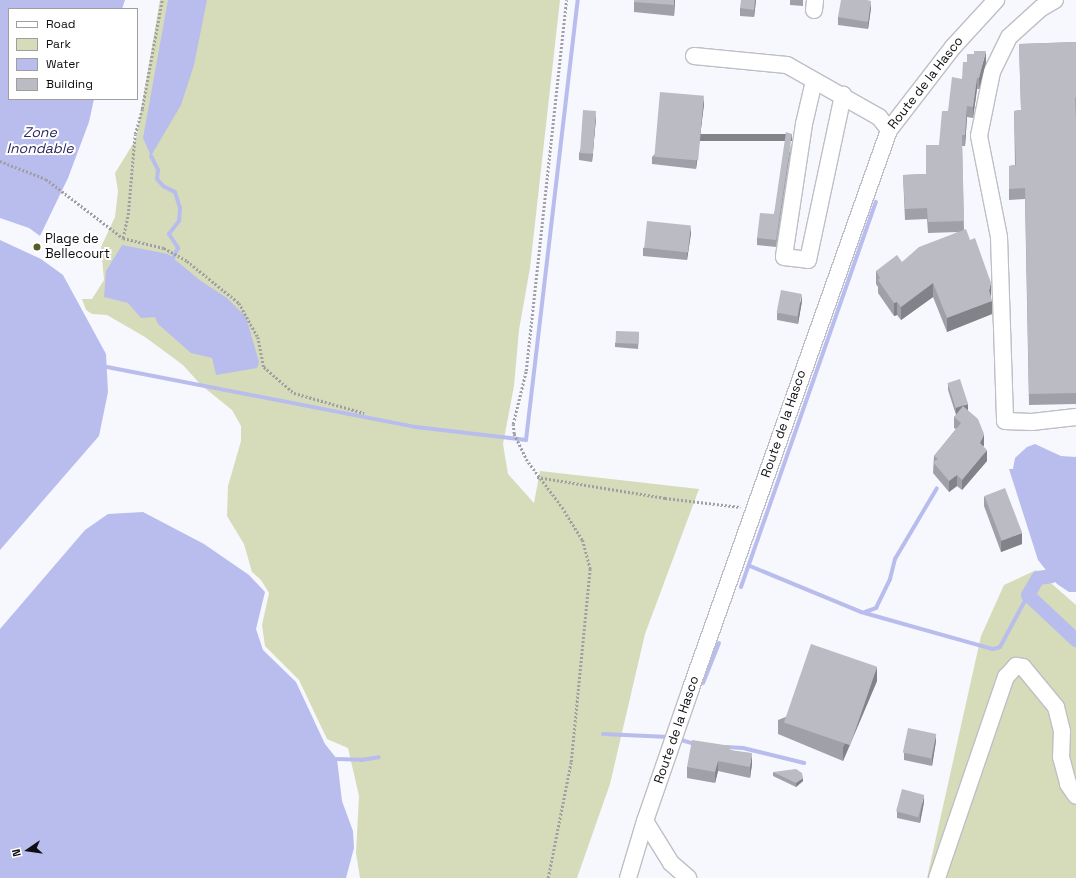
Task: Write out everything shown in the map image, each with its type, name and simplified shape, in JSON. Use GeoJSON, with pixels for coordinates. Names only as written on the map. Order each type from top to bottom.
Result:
{"type":"FeatureCollection","features":[{"type":"Feature","properties":{"kind":"street"},"geometry":{"type":"LineString","coordinates":[[1055,0],[1041,8],[1009,36],[992,72],[979,136],[999,237],[1005,421],[1032,422],[1076,416]]}},
{"type":"Feature","properties":{"kind":"street","name":"Route de la Hasco"},"geometry":{"type":"LineString","coordinates":[[628,878],[645,821],[889,130],[990,2]]}},
{"type":"Feature","properties":{"kind":"street"},"geometry":{"type":"LineString","coordinates":[[694,56],[787,65],[843,95],[879,117],[889,130]]}},
{"type":"Feature","properties":{"kind":"street"},"geometry":{"type":"LineString","coordinates":[[814,80],[804,124],[784,258],[808,260],[843,95]]}},
{"type":"Feature","properties":{"kind":"street"},"geometry":{"type":"LineString","coordinates":[[937,878],[1006,677],[1016,666],[1023,667],[1056,707],[1062,731],[1061,757],[1068,784],[1076,796]]}},
{"type":"Feature","properties":{"kind":"street"},"geometry":{"type":"LineString","coordinates":[[645,821],[671,863],[688,878]]}},
{"type":"Feature","properties":{"kind":"path"},"geometry":{"type":"LineString","coordinates":[[123,238],[128,215],[132,151],[162,0]]}},
{"type":"Feature","properties":{"kind":"path"},"geometry":{"type":"LineString","coordinates":[[548,878],[571,762],[590,569],[582,540],[563,509],[537,477],[514,434],[513,424],[526,371],[566,0]]}},
{"type":"Feature","properties":{"kind":"path"},"geometry":{"type":"LineString","coordinates":[[0,161],[46,179],[123,238],[164,248],[187,261],[239,303],[258,337],[264,367],[294,393],[364,413]]}},
{"type":"Feature","properties":{"kind":"path"},"geometry":{"type":"LineString","coordinates":[[537,477],[665,498],[754,509]]}},
{"type":"Feature","properties":{"kind":"green space"},"geometry":{"type":"Polygon","coordinates":[[[160,0],[560,0],[530,268],[519,330],[514,386],[503,444],[508,474],[534,503],[540,471],[699,489],[645,634],[610,784],[577,878],[360,878],[356,853],[359,796],[348,748],[327,739],[299,680],[265,646],[262,625],[269,593],[261,580],[252,572],[244,544],[227,516],[228,486],[241,441],[241,426],[232,410],[201,385],[183,365],[145,337],[107,315],[92,314],[86,310],[82,299],[92,299],[104,280],[101,247],[115,217],[118,191],[115,173],[136,139],[160,0]]]}},
{"type":"Feature","properties":{"kind":"green space"},"geometry":{"type":"Polygon","coordinates":[[[1036,570],[1076,605],[1076,878],[927,878],[981,636],[1004,585],[1036,570]]]}},
{"type":"Feature","properties":{"kind":"water","name":"Zone Inondable"},"geometry":{"type":"Polygon","coordinates":[[[0,0],[125,0],[122,8],[8,8],[8,100],[94,100],[89,122],[68,178],[40,236],[29,228],[0,218],[0,0]]]}},
{"type":"Feature","properties":{"kind":"water"},"geometry":{"type":"Polygon","coordinates":[[[168,0],[207,0],[194,65],[181,105],[151,156],[143,138],[168,0]]]}},
{"type":"Feature","properties":{"kind":"water"},"geometry":{"type":"Polygon","coordinates":[[[0,240],[41,259],[63,275],[106,354],[108,392],[99,436],[0,550],[0,240]]]}},
{"type":"Feature","properties":{"kind":"water"},"geometry":{"type":"Polygon","coordinates":[[[122,245],[168,254],[201,281],[227,298],[246,317],[259,362],[257,368],[216,375],[212,358],[191,353],[158,324],[155,317],[141,318],[128,303],[104,297],[106,271],[122,245]]]}},
{"type":"Feature","properties":{"kind":"water"},"geometry":{"type":"Polygon","coordinates":[[[1035,444],[1061,456],[1076,457],[1076,592],[1069,592],[1057,584],[1038,560],[1009,469],[1013,469],[1015,458],[1027,447],[1035,444]]]}},
{"type":"Feature","properties":{"kind":"water"},"geometry":{"type":"Polygon","coordinates":[[[143,512],[204,544],[249,575],[265,592],[256,629],[263,650],[296,682],[325,744],[337,759],[342,801],[353,831],[354,848],[346,878],[0,878],[0,629],[85,530],[108,514],[143,512]]]}},
{"type":"Feature","properties":{"kind":"building"},"geometry":{"type":"Polygon","coordinates":[[[634,0],[674,0],[674,5],[634,2],[634,0]]]}},
{"type":"Feature","properties":{"kind":"building"},"geometry":{"type":"Polygon","coordinates":[[[741,0],[755,0],[754,10],[740,8],[741,0]]]}},
{"type":"Feature","properties":{"kind":"building"},"geometry":{"type":"Polygon","coordinates":[[[841,0],[871,1],[868,22],[838,17],[841,0]]]}},
{"type":"Feature","properties":{"kind":"building"},"geometry":{"type":"Polygon","coordinates":[[[1076,42],[1076,393],[1029,394],[1025,188],[1009,189],[1009,166],[1016,165],[1014,111],[1021,110],[1019,44],[1076,42]]]}},
{"type":"Feature","properties":{"kind":"building"},"geometry":{"type":"Polygon","coordinates":[[[974,51],[986,51],[979,78],[977,78],[973,107],[967,106],[965,135],[962,135],[964,221],[928,222],[927,208],[905,209],[903,175],[926,174],[926,145],[939,145],[942,111],[948,111],[952,77],[962,79],[963,62],[967,62],[967,54],[974,54],[974,51]]]}},
{"type":"Feature","properties":{"kind":"building"},"geometry":{"type":"Polygon","coordinates":[[[660,92],[704,96],[698,161],[654,157],[660,92]]]}},
{"type":"Feature","properties":{"kind":"building"},"geometry":{"type":"Polygon","coordinates":[[[583,110],[596,111],[593,154],[580,153],[583,110]]]}},
{"type":"Feature","properties":{"kind":"building"},"geometry":{"type":"Polygon","coordinates":[[[786,132],[792,134],[776,240],[757,238],[760,213],[774,214],[786,132]]]}},
{"type":"Feature","properties":{"kind":"building"},"geometry":{"type":"Polygon","coordinates":[[[647,221],[691,226],[688,252],[644,248],[647,221]]]}},
{"type":"Feature","properties":{"kind":"building"},"geometry":{"type":"Polygon","coordinates":[[[966,229],[970,240],[975,238],[991,283],[989,290],[992,301],[947,318],[933,283],[901,307],[897,302],[894,303],[878,280],[880,278],[876,271],[897,255],[902,262],[919,247],[966,229]]]}},
{"type":"Feature","properties":{"kind":"building"},"geometry":{"type":"Polygon","coordinates":[[[781,290],[802,294],[797,317],[777,313],[781,290]]]}},
{"type":"Feature","properties":{"kind":"building"},"geometry":{"type":"Polygon","coordinates":[[[616,331],[639,332],[639,344],[616,343],[616,331]]]}},
{"type":"Feature","properties":{"kind":"building"},"geometry":{"type":"Polygon","coordinates":[[[960,379],[968,404],[956,408],[948,383],[960,379]]]}},
{"type":"Feature","properties":{"kind":"building"},"geometry":{"type":"Polygon","coordinates":[[[963,406],[978,419],[984,434],[980,443],[987,450],[962,480],[957,475],[949,481],[933,462],[938,459],[934,456],[961,423],[954,417],[963,406]]]}},
{"type":"Feature","properties":{"kind":"building"},"geometry":{"type":"Polygon","coordinates":[[[1005,488],[1022,533],[1002,541],[984,496],[1005,488]]]}},
{"type":"Feature","properties":{"kind":"building"},"geometry":{"type":"Polygon","coordinates":[[[811,644],[877,667],[850,745],[784,722],[811,644]]]}},
{"type":"Feature","properties":{"kind":"building"},"geometry":{"type":"Polygon","coordinates":[[[908,728],[936,734],[931,758],[903,752],[908,728]]]}},
{"type":"Feature","properties":{"kind":"building"},"geometry":{"type":"Polygon","coordinates":[[[692,740],[731,746],[730,750],[752,753],[750,767],[718,761],[715,772],[687,767],[692,740]]]}},
{"type":"Feature","properties":{"kind":"building"},"geometry":{"type":"Polygon","coordinates":[[[796,769],[802,773],[803,778],[796,783],[773,772],[796,769]]]}},
{"type":"Feature","properties":{"kind":"building"},"geometry":{"type":"Polygon","coordinates":[[[902,789],[924,795],[918,817],[896,811],[902,789]]]}},
{"type":"Feature","properties":{"kind":"waterway"},"geometry":{"type":"LineString","coordinates":[[107,367],[416,427],[526,440],[578,0]]}},
{"type":"Feature","properties":{"kind":"waterway"},"geometry":{"type":"LineString","coordinates":[[151,156],[158,170],[157,179],[163,186],[175,192],[180,208],[179,221],[169,234],[178,248],[173,258]]}},
{"type":"Feature","properties":{"kind":"waterway"},"geometry":{"type":"LineString","coordinates":[[741,587],[876,202]]}},
{"type":"Feature","properties":{"kind":"waterway"},"geometry":{"type":"LineString","coordinates":[[865,612],[876,608],[890,579],[895,559],[937,488]]}},
{"type":"Feature","properties":{"kind":"waterway"},"geometry":{"type":"LineString","coordinates":[[750,566],[861,612],[993,649],[1000,647],[1028,595]]}},
{"type":"Feature","properties":{"kind":"waterway"},"geometry":{"type":"LineString","coordinates":[[1052,576],[1038,578],[1028,595],[1076,640]]}},
{"type":"Feature","properties":{"kind":"waterway"},"geometry":{"type":"LineString","coordinates":[[703,683],[719,643]]}},
{"type":"Feature","properties":{"kind":"waterway"},"geometry":{"type":"LineString","coordinates":[[603,734],[669,737]]}},
{"type":"Feature","properties":{"kind":"waterway"},"geometry":{"type":"LineString","coordinates":[[681,740],[695,744]]}},
{"type":"Feature","properties":{"kind":"waterway"},"geometry":{"type":"LineString","coordinates":[[726,747],[743,748],[804,763]]}},
{"type":"Feature","properties":{"kind":"waterway"},"geometry":{"type":"LineString","coordinates":[[337,759],[361,760],[379,757]]}},
{"type":"Feature","properties":{"kind":"place","name":"Plage de Bellecourt"},"geometry":{"type":"Point","coordinates":[37,247]}}]}
